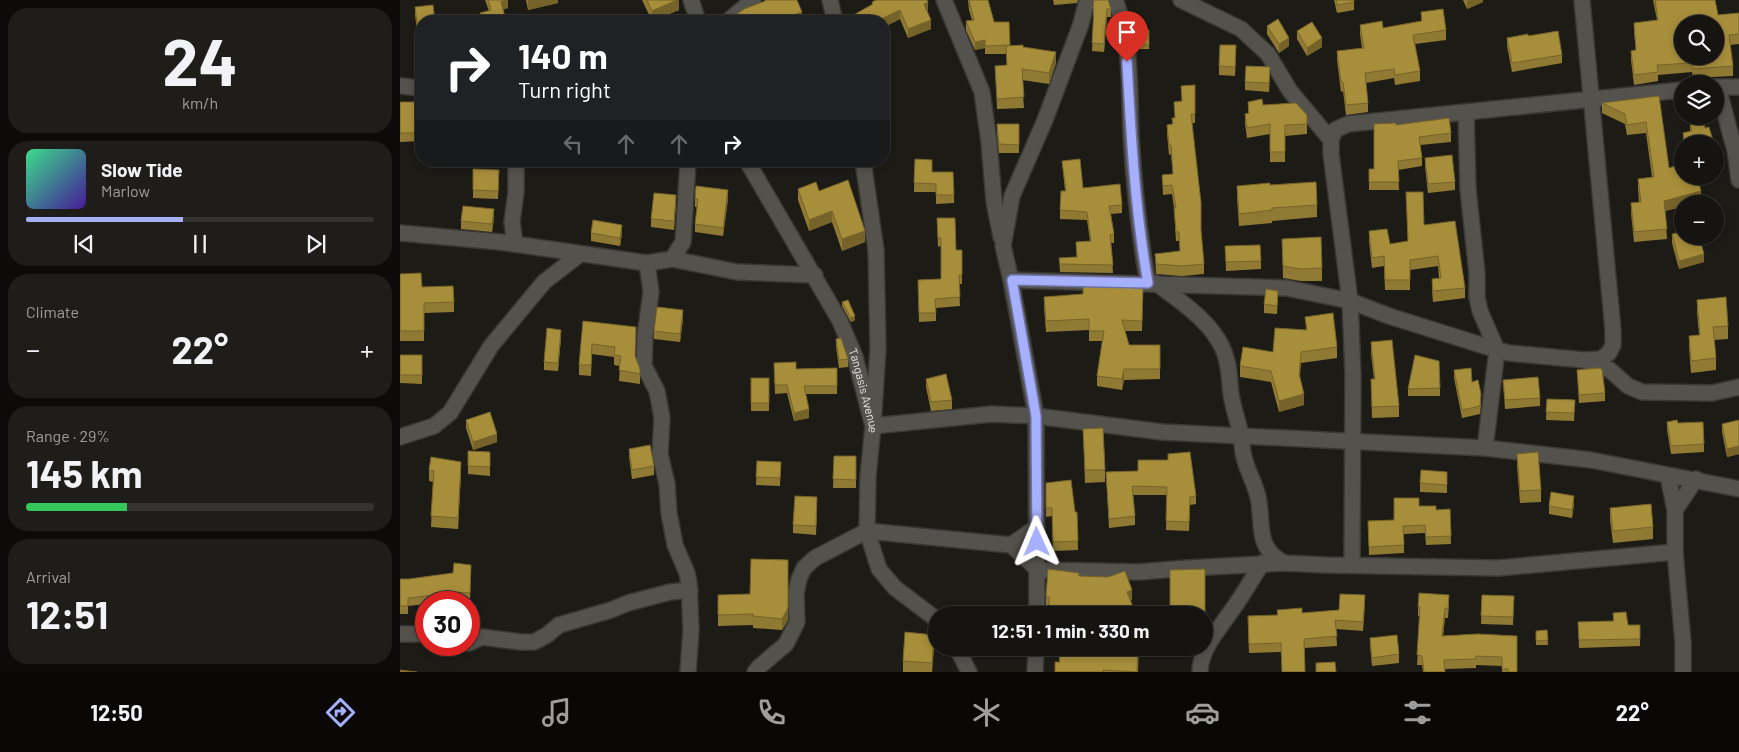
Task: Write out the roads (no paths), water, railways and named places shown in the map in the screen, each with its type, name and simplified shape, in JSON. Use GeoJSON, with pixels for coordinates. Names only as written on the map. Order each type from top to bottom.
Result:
{"type":"FeatureCollection","features":[{"type":"Feature","properties":{"kind":"street"},"geometry":{"type":"LineString","coordinates":[[691,0],[696,15]]}},
{"type":"Feature","properties":{"kind":"street"},"geometry":{"type":"LineString","coordinates":[[735,15],[753,0]]}},
{"type":"Feature","properties":{"kind":"street"},"geometry":{"type":"LineString","coordinates":[[830,0],[834,15]]}},
{"type":"Feature","properties":{"kind":"street"},"geometry":{"type":"LineString","coordinates":[[944,0],[982,92],[994,201],[1002,246],[1012,280],[1036,416],[1037,606]]}},
{"type":"Feature","properties":{"kind":"street"},"geometry":{"type":"LineString","coordinates":[[1002,246],[1012,196],[1045,120],[1081,24],[1087,0]]}},
{"type":"Feature","properties":{"kind":"street"},"geometry":{"type":"LineString","coordinates":[[1115,0],[1126,43],[1132,159],[1141,246],[1152,283],[1193,311],[1209,326],[1223,349],[1230,371],[1231,394],[1244,457],[1258,499],[1262,533],[1267,548],[1274,557],[1284,563]]}},
{"type":"Feature","properties":{"kind":"street"},"geometry":{"type":"LineString","coordinates":[[1181,0],[1241,29],[1268,54],[1290,91],[1331,140]]}},
{"type":"Feature","properties":{"kind":"street"},"geometry":{"type":"LineString","coordinates":[[1012,280],[1287,288],[1350,301],[1389,316],[1510,353],[1584,360],[1602,359],[1613,346],[1605,236],[1582,0]]}},
{"type":"Feature","properties":{"kind":"street"},"geometry":{"type":"LineString","coordinates":[[400,86],[415,87]]}},
{"type":"Feature","properties":{"kind":"street"},"geometry":{"type":"LineString","coordinates":[[1724,87],[1739,86]]}},
{"type":"Feature","properties":{"kind":"street"},"geometry":{"type":"LineString","coordinates":[[1352,564],[1353,442],[1350,301],[1331,154],[1331,140],[1335,130],[1348,124],[1674,91]]}},
{"type":"Feature","properties":{"kind":"street"},"geometry":{"type":"LineString","coordinates":[[1724,112],[1735,151],[1739,180]]}},
{"type":"Feature","properties":{"kind":"street"},"geometry":{"type":"LineString","coordinates":[[1466,113],[1468,189],[1477,273],[1477,297],[1480,312],[1497,350],[1485,448]]}},
{"type":"Feature","properties":{"kind":"street"},"geometry":{"type":"LineString","coordinates":[[515,244],[512,222],[516,192],[516,167]]}},
{"type":"Feature","properties":{"kind":"street"},"geometry":{"type":"LineString","coordinates":[[672,259],[683,242],[688,167]]}},
{"type":"Feature","properties":{"kind":"street","name":"Tangasis Avenue"},"geometry":{"type":"LineString","coordinates":[[751,167],[840,320],[856,357],[874,426],[868,476],[867,531],[879,569],[895,588],[928,613]]}},
{"type":"Feature","properties":{"kind":"street"},"geometry":{"type":"LineString","coordinates":[[864,167],[876,250],[878,348],[874,426],[992,414],[1036,416],[1162,432],[1485,448],[1591,460],[1668,476],[1696,479],[1739,489]]}},
{"type":"Feature","properties":{"kind":"street"},"geometry":{"type":"LineString","coordinates":[[400,233],[515,244],[647,263],[672,259],[737,272],[814,275]]}},
{"type":"Feature","properties":{"kind":"street"},"geometry":{"type":"LineString","coordinates":[[400,437],[434,426],[450,413],[491,346],[544,282],[580,254]]}},
{"type":"Feature","properties":{"kind":"street"},"geometry":{"type":"LineString","coordinates":[[647,263],[651,292],[644,336],[644,366],[657,391],[662,418],[660,454],[674,545],[687,573],[690,590],[691,630],[688,672]]}},
{"type":"Feature","properties":{"kind":"street"},"geometry":{"type":"LineString","coordinates":[[1584,360],[1610,370],[1628,386],[1642,392],[1712,393],[1739,387]]}},
{"type":"Feature","properties":{"kind":"street"},"geometry":{"type":"LineString","coordinates":[[1668,476],[1675,510],[1675,552],[1683,643],[1683,672]]}},
{"type":"Feature","properties":{"kind":"street"},"geometry":{"type":"LineString","coordinates":[[1675,510],[1696,479]]}},
{"type":"Feature","properties":{"kind":"street"},"geometry":{"type":"LineString","coordinates":[[1011,545],[1037,527]]}},
{"type":"Feature","properties":{"kind":"street"},"geometry":{"type":"LineString","coordinates":[[756,672],[759,667],[786,644],[797,622],[796,593],[798,579],[804,568],[815,558],[867,531],[1011,545],[1038,570],[1139,572],[1262,563],[1498,568],[1675,552]]}},
{"type":"Feature","properties":{"kind":"street"},"geometry":{"type":"LineString","coordinates":[[1200,672],[1200,666],[1210,640],[1262,563]]}},
{"type":"Feature","properties":{"kind":"street"},"geometry":{"type":"LineString","coordinates":[[480,638],[534,642],[559,625],[584,616],[670,592],[690,590]]}},
{"type":"Feature","properties":{"kind":"street"},"geometry":{"type":"LineString","coordinates":[[400,634],[415,634]]}},
{"type":"Feature","properties":{"kind":"street"},"geometry":{"type":"LineString","coordinates":[[961,656],[969,672]]}},
{"type":"Feature","properties":{"kind":"street"},"geometry":{"type":"LineString","coordinates":[[1035,672],[1036,656]]}}]}
